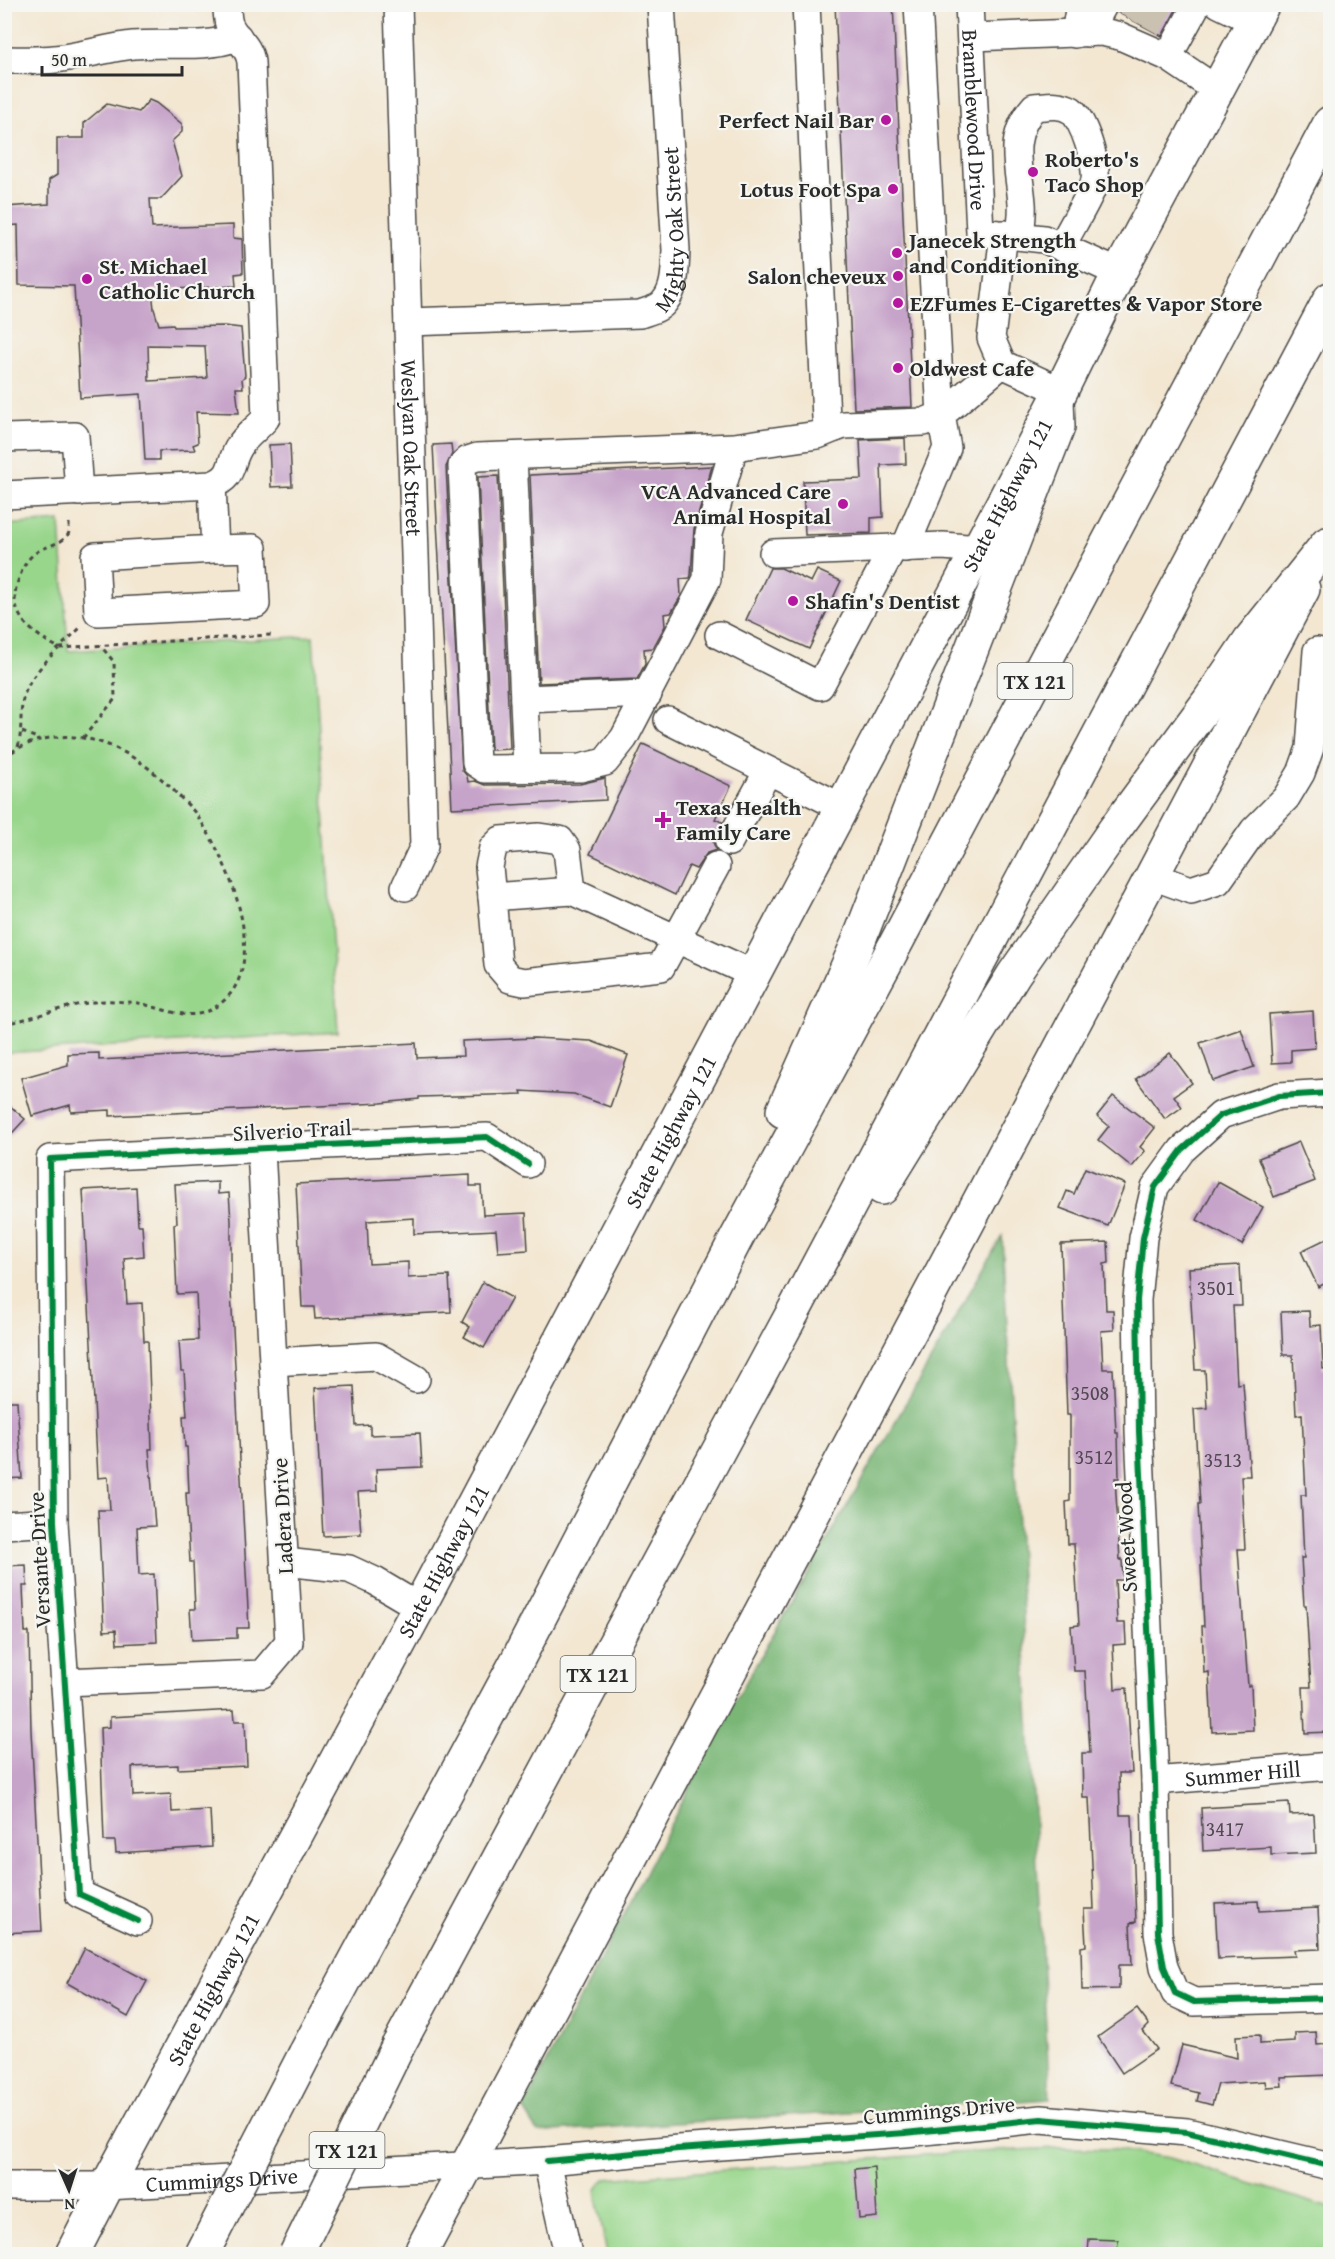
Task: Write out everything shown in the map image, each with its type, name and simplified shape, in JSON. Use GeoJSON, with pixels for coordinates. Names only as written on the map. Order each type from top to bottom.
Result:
{"type":"FeatureCollection","features":[{"type":"Feature","properties":{"kind":"main road","name":"State Highway 121"},"geometry":{"type":"LineString","coordinates":[[72,2254],[419,1607],[979,549],[1119,273],[1259,13]]}},
{"type":"Feature","properties":{"kind":"main road","name":"TX 121"},"geometry":{"type":"LineString","coordinates":[[202,2254],[305,2054],[518,1659],[737,1237],[886,962],[1330,123]]}},
{"type":"Feature","properties":{"kind":"main road","name":"TX 121"},"geometry":{"type":"LineString","coordinates":[[296,2254],[398,2046],[798,1302],[1330,299]]}},
{"type":"Feature","properties":{"kind":"main road"},"geometry":{"type":"LineString","coordinates":[[737,1237],[757,1168],[857,945],[1054,438],[1058,427],[1059,395]]}},
{"type":"Feature","properties":{"kind":"main road"},"geometry":{"type":"LineString","coordinates":[[798,1302],[845,1248],[1021,964],[1115,829],[1209,701],[1250,640],[1329,541]]}},
{"type":"Feature","properties":{"kind":"main road"},"geometry":{"type":"LineString","coordinates":[[420,2254],[1152,876],[1280,629],[1329,541]]}},
{"type":"Feature","properties":{"kind":"street"},"geometry":{"type":"LineString","coordinates":[[4,495],[212,485],[222,481],[230,471],[239,447],[266,418],[251,62],[250,53],[229,24],[227,4]]}},
{"type":"Feature","properties":{"kind":"street","name":"Weslyan Oak Street"},"geometry":{"type":"LineString","coordinates":[[398,4],[424,846],[405,887]]}},
{"type":"Feature","properties":{"kind":"street","name":"Mighty Oak Street"},"geometry":{"type":"LineString","coordinates":[[408,322],[640,314],[655,309],[665,302],[675,271],[676,250],[661,4]]}},
{"type":"Feature","properties":{"kind":"street"},"geometry":{"type":"LineString","coordinates":[[806,4],[826,418],[835,428]]}},
{"type":"Feature","properties":{"kind":"street"},"geometry":{"type":"LineString","coordinates":[[719,635],[820,686],[899,548],[947,448],[941,415],[918,4]]}},
{"type":"Feature","properties":{"kind":"street","name":"Bramblewood Drive"},"geometry":{"type":"LineString","coordinates":[[969,4],[980,232],[1044,239],[1119,273]]}},
{"type":"Feature","properties":{"kind":"street"},"geometry":{"type":"LineString","coordinates":[[1168,57],[1197,4]]}},
{"type":"Feature","properties":{"kind":"street"},"geometry":{"type":"LineString","coordinates":[[1220,4],[1259,13]]}},
{"type":"Feature","properties":{"kind":"street"},"geometry":{"type":"LineString","coordinates":[[971,37],[1109,25],[1168,57],[1217,90]]}},
{"type":"Feature","properties":{"kind":"street"},"geometry":{"type":"LineString","coordinates":[[4,60],[53,60],[130,46],[160,43],[198,45],[223,43],[238,37]]}},
{"type":"Feature","properties":{"kind":"street"},"geometry":{"type":"LineString","coordinates":[[1059,395],[1002,364],[991,338],[1012,235],[1022,205],[1016,138],[1023,120],[1034,108],[1057,105],[1072,111],[1081,124],[1094,161],[1095,181],[1061,247]]}},
{"type":"Feature","properties":{"kind":"street"},"geometry":{"type":"LineString","coordinates":[[734,447],[709,533],[707,579],[624,738],[605,762],[580,768],[485,769],[476,763],[462,466],[468,460],[477,457],[734,447],[818,435],[844,425],[924,422],[941,415],[1002,364]]}},
{"type":"Feature","properties":{"kind":"street"},"geometry":{"type":"LineString","coordinates":[[4,438],[75,436],[79,492]]}},
{"type":"Feature","properties":{"kind":"street"},"geometry":{"type":"LineString","coordinates":[[513,456],[528,768]]}},
{"type":"Feature","properties":{"kind":"street"},"geometry":{"type":"LineString","coordinates":[[212,485],[215,549]]}},
{"type":"Feature","properties":{"kind":"street"},"geometry":{"type":"LineString","coordinates":[[772,553],[943,546],[979,549]]}},
{"type":"Feature","properties":{"kind":"street"},"geometry":{"type":"LineString","coordinates":[[253,548],[256,604],[98,612],[95,556],[215,549],[253,548]]}},
{"type":"Feature","properties":{"kind":"street"},"geometry":{"type":"LineString","coordinates":[[1152,876],[1191,890],[1218,881],[1254,830],[1286,798],[1301,773],[1310,748],[1324,652],[1280,629]]}},
{"type":"Feature","properties":{"kind":"street"},"geometry":{"type":"LineString","coordinates":[[524,699],[648,694]]}},
{"type":"Feature","properties":{"kind":"street"},"geometry":{"type":"LineString","coordinates":[[668,720],[841,807]]}},
{"type":"Feature","properties":{"kind":"street"},"geometry":{"type":"LineString","coordinates":[[729,842],[768,771]]}},
{"type":"Feature","properties":{"kind":"street"},"geometry":{"type":"LineString","coordinates":[[572,891],[567,850],[560,840],[539,837],[501,840],[493,848],[489,867],[498,965],[510,979],[524,982],[661,967],[716,866]]}},
{"type":"Feature","properties":{"kind":"street"},"geometry":{"type":"LineString","coordinates":[[492,897],[572,891],[753,974]]}},
{"type":"Feature","properties":{"kind":"street","name":"Sweet Wood"},"geometry":{"type":"LineString","coordinates":[[1330,1093],[1280,1096],[1221,1115],[1182,1150],[1155,1187],[1143,1238],[1137,1300],[1139,1431],[1155,1781],[1158,1933],[1164,1967],[1175,1993],[1194,2002],[1330,1998]]}},
{"type":"Feature","properties":{"kind":"street","name":"Silverio Trail"},"geometry":{"type":"LineString","coordinates":[[50,1159],[487,1137],[528,1164]]}},
{"type":"Feature","properties":{"kind":"street","name":"Ladera Drive"},"geometry":{"type":"LineString","coordinates":[[64,1682],[262,1674],[289,1642],[261,1150]]}},
{"type":"Feature","properties":{"kind":"street","name":"Versante Drive"},"geometry":{"type":"LineString","coordinates":[[50,1159],[54,1522],[79,1894],[138,1921]]}},
{"type":"Feature","properties":{"kind":"street"},"geometry":{"type":"LineString","coordinates":[[273,1362],[376,1356],[416,1379]]}},
{"type":"Feature","properties":{"kind":"street"},"geometry":{"type":"LineString","coordinates":[[4,1525],[54,1522]]}},
{"type":"Feature","properties":{"kind":"street"},"geometry":{"type":"LineString","coordinates":[[285,1562],[348,1569],[375,1581],[419,1607]]}},
{"type":"Feature","properties":{"kind":"street","name":"Summer Hill"},"geometry":{"type":"LineString","coordinates":[[1155,1781],[1330,1766]]}},
{"type":"Feature","properties":{"kind":"street","name":"Cummings Drive"},"geometry":{"type":"LineString","coordinates":[[4,2186],[107,2186],[547,2161],[905,2133],[1041,2119],[1187,2132],[1330,2166]]}},
{"type":"Feature","properties":{"kind":"street"},"geometry":{"type":"LineString","coordinates":[[547,2161],[568,2254]]}},
{"type":"Feature","properties":{"kind":"path"},"geometry":{"type":"LineString","coordinates":[[69,523],[69,533],[66,538],[36,552],[27,560],[16,587],[15,600],[18,613],[37,636],[59,648],[271,635]]}},
{"type":"Feature","properties":{"kind":"path"},"geometry":{"type":"LineString","coordinates":[[18,747],[22,732],[22,703],[38,669],[98,612]]}},
{"type":"Feature","properties":{"kind":"path"},"geometry":{"type":"LineString","coordinates":[[83,738],[115,699],[114,662],[100,645]]}},
{"type":"Feature","properties":{"kind":"path"},"geometry":{"type":"LineString","coordinates":[[22,732],[39,739]]}},
{"type":"Feature","properties":{"kind":"path"},"geometry":{"type":"LineString","coordinates":[[4,757],[18,747],[39,739],[68,736],[111,746],[133,756],[165,781],[198,816],[221,855],[237,898],[244,937],[242,974],[234,990],[221,1003],[197,1015],[136,1003],[111,1001],[77,1004],[35,1018],[4,1024]]}},
{"type":"Feature","properties":{"kind":"green space"},"geometry":{"type":"Polygon","coordinates":[[[60,521],[68,651],[313,636],[338,1032],[5,1053],[5,525],[60,521]]]}},
{"type":"Feature","properties":{"kind":"green space"},"geometry":{"type":"Polygon","coordinates":[[[1002,1236],[1050,2099],[538,2132],[523,2108],[732,1706],[1002,1236]]]}},
{"type":"Feature","properties":{"kind":"green space"},"geometry":{"type":"Polygon","coordinates":[[[1060,2148],[1112,2149],[1170,2158],[1330,2208],[1330,2254],[607,2254],[595,2190],[605,2179],[952,2153],[1060,2148]]]}},
{"type":"Feature","properties":{"kind":"building"},"geometry":{"type":"Polygon","coordinates":[[[835,4],[893,4],[912,407],[854,409],[835,4]]]}},
{"type":"Feature","properties":{"kind":"building"},"geometry":{"type":"Polygon","coordinates":[[[1118,4],[1179,4],[1162,36],[1117,12],[1118,4]]]}},
{"type":"Feature","properties":{"kind":"building","name":"St. Michael Catholic Church"},"geometry":{"type":"Polygon","coordinates":[[[149,100],[182,124],[182,132],[172,141],[182,176],[161,199],[150,199],[152,228],[233,225],[233,238],[242,239],[243,273],[235,274],[236,286],[152,290],[159,325],[241,328],[245,376],[242,379],[243,388],[236,388],[239,413],[196,412],[198,443],[193,445],[195,450],[159,451],[159,460],[145,460],[141,394],[80,398],[74,286],[19,285],[18,225],[4,226],[4,207],[49,204],[49,180],[57,175],[57,138],[84,138],[84,123],[107,104],[139,112],[149,100]],[[148,345],[149,381],[207,378],[205,346],[148,345]]]}},
{"type":"Feature","properties":{"kind":"building","name":"VCA Advanced Care Animal Hospital"},"geometry":{"type":"Polygon","coordinates":[[[905,438],[906,464],[881,465],[883,517],[871,518],[871,533],[805,535],[803,481],[862,479],[860,440],[905,438]]]}},
{"type":"Feature","properties":{"kind":"building"},"geometry":{"type":"Polygon","coordinates":[[[290,444],[292,486],[271,487],[269,445],[290,444]]]}},
{"type":"Feature","properties":{"kind":"building"},"geometry":{"type":"Polygon","coordinates":[[[451,444],[452,454],[446,467],[462,770],[468,782],[475,781],[485,785],[580,784],[605,778],[606,800],[452,808],[433,445],[451,444]]]}},
{"type":"Feature","properties":{"kind":"building"},"geometry":{"type":"Polygon","coordinates":[[[712,466],[705,492],[701,492],[702,502],[694,529],[690,578],[680,579],[681,596],[671,613],[664,614],[665,626],[653,648],[644,649],[645,664],[637,679],[539,683],[530,475],[712,466]]]}},
{"type":"Feature","properties":{"kind":"building"},"geometry":{"type":"Polygon","coordinates":[[[498,476],[510,749],[491,750],[478,477],[498,476]]]}},
{"type":"Feature","properties":{"kind":"building","name":"Shafin's Dentist"},"geometry":{"type":"Polygon","coordinates":[[[770,568],[781,568],[811,582],[817,570],[841,581],[809,649],[746,620],[770,568]]]}},
{"type":"Feature","properties":{"kind":"building","name":"Texas Health Family Care"},"geometry":{"type":"Polygon","coordinates":[[[643,744],[731,786],[715,819],[722,822],[713,842],[716,850],[707,853],[696,869],[689,866],[675,895],[590,854],[643,744]]]}},
{"type":"Feature","properties":{"kind":"building"},"geometry":{"type":"Polygon","coordinates":[[[1313,1011],[1315,1048],[1291,1050],[1291,1062],[1272,1063],[1269,1014],[1313,1011]]]}},
{"type":"Feature","properties":{"kind":"building"},"geometry":{"type":"Polygon","coordinates":[[[1241,1029],[1254,1067],[1213,1081],[1200,1043],[1241,1029]]]}},
{"type":"Feature","properties":{"kind":"building"},"geometry":{"type":"Polygon","coordinates":[[[534,1038],[591,1041],[628,1055],[610,1107],[574,1094],[521,1091],[522,1094],[419,1097],[419,1099],[381,1103],[110,1116],[110,1110],[71,1112],[70,1105],[32,1116],[21,1078],[68,1065],[68,1054],[99,1053],[99,1060],[416,1043],[417,1058],[463,1056],[462,1041],[534,1038]]]}},
{"type":"Feature","properties":{"kind":"building"},"geometry":{"type":"Polygon","coordinates":[[[1170,1053],[1192,1083],[1174,1096],[1182,1107],[1165,1119],[1136,1079],[1170,1053]]]}},
{"type":"Feature","properties":{"kind":"building"},"geometry":{"type":"Polygon","coordinates":[[[1113,1096],[1155,1128],[1140,1147],[1145,1151],[1132,1167],[1098,1140],[1109,1126],[1097,1116],[1113,1096]]]}},
{"type":"Feature","properties":{"kind":"building"},"geometry":{"type":"Polygon","coordinates":[[[4,1101],[25,1119],[4,1142],[4,1101]]]}},
{"type":"Feature","properties":{"kind":"building"},"geometry":{"type":"Polygon","coordinates":[[[1299,1142],[1315,1181],[1274,1197],[1259,1158],[1299,1142]]]}},
{"type":"Feature","properties":{"kind":"building"},"geometry":{"type":"Polygon","coordinates":[[[1085,1168],[1125,1184],[1108,1226],[1060,1208],[1067,1191],[1074,1194],[1085,1168]]]}},
{"type":"Feature","properties":{"kind":"building"},"geometry":{"type":"Polygon","coordinates":[[[470,1175],[470,1186],[481,1186],[483,1215],[526,1213],[528,1250],[498,1252],[496,1230],[414,1234],[414,1218],[367,1221],[369,1264],[408,1262],[408,1278],[449,1276],[451,1312],[315,1319],[314,1307],[302,1307],[296,1184],[470,1175]]]}},
{"type":"Feature","properties":{"kind":"building"},"geometry":{"type":"Polygon","coordinates":[[[218,1182],[218,1194],[229,1193],[231,1221],[231,1291],[249,1628],[237,1628],[237,1638],[192,1640],[190,1609],[195,1609],[193,1562],[190,1562],[186,1493],[189,1493],[187,1447],[185,1447],[183,1416],[187,1416],[179,1341],[198,1340],[196,1293],[177,1294],[175,1184],[218,1182]]]}},
{"type":"Feature","properties":{"kind":"building"},"geometry":{"type":"Polygon","coordinates":[[[1218,1182],[1263,1207],[1242,1245],[1197,1220],[1218,1182]]]}},
{"type":"Feature","properties":{"kind":"building"},"geometry":{"type":"Polygon","coordinates":[[[136,1187],[138,1225],[142,1225],[144,1256],[124,1258],[127,1304],[142,1303],[144,1341],[148,1341],[152,1449],[149,1449],[155,1526],[137,1527],[139,1575],[154,1574],[157,1642],[117,1644],[116,1630],[104,1631],[98,1510],[110,1510],[108,1477],[98,1478],[83,1190],[136,1187]]]}},
{"type":"Feature","properties":{"kind":"building"},"geometry":{"type":"Polygon","coordinates":[[[1330,1237],[1330,1281],[1318,1287],[1301,1251],[1330,1237]]]}},
{"type":"Feature","properties":{"kind":"building"},"geometry":{"type":"Polygon","coordinates":[[[1108,1242],[1109,1263],[1104,1264],[1106,1310],[1113,1310],[1114,1330],[1101,1331],[1103,1369],[1113,1369],[1119,1478],[1115,1478],[1123,1580],[1115,1580],[1117,1623],[1125,1623],[1126,1644],[1113,1645],[1115,1689],[1127,1688],[1132,1773],[1119,1773],[1120,1815],[1132,1815],[1136,1922],[1130,1923],[1132,1965],[1119,1965],[1119,1989],[1082,1990],[1081,1947],[1086,1946],[1084,1909],[1094,1909],[1089,1798],[1083,1798],[1082,1753],[1090,1753],[1085,1671],[1074,1671],[1071,1626],[1079,1625],[1074,1544],[1068,1544],[1066,1502],[1070,1501],[1070,1415],[1067,1415],[1061,1244],[1108,1242]]]}},
{"type":"Feature","properties":{"kind":"building"},"geometry":{"type":"Polygon","coordinates":[[[1240,1265],[1242,1306],[1233,1306],[1237,1384],[1243,1383],[1250,1476],[1241,1476],[1245,1549],[1238,1549],[1253,1730],[1212,1732],[1209,1672],[1204,1673],[1198,1504],[1200,1504],[1194,1409],[1207,1408],[1205,1370],[1195,1370],[1189,1268],[1240,1265]]]}},
{"type":"Feature","properties":{"kind":"building"},"geometry":{"type":"Polygon","coordinates":[[[483,1282],[512,1298],[484,1348],[464,1337],[470,1327],[462,1322],[483,1282]]]}},
{"type":"Feature","properties":{"kind":"building"},"geometry":{"type":"Polygon","coordinates":[[[1309,1311],[1310,1326],[1321,1325],[1323,1369],[1330,1368],[1330,1732],[1305,1733],[1303,1687],[1311,1687],[1301,1558],[1304,1558],[1301,1495],[1306,1495],[1302,1414],[1296,1415],[1293,1355],[1283,1355],[1281,1312],[1309,1311]]]}},
{"type":"Feature","properties":{"kind":"building"},"geometry":{"type":"Polygon","coordinates":[[[354,1386],[356,1426],[370,1425],[370,1435],[420,1433],[422,1467],[376,1469],[377,1491],[358,1492],[361,1534],[323,1536],[315,1388],[354,1386]]]}},
{"type":"Feature","properties":{"kind":"building"},"geometry":{"type":"Polygon","coordinates":[[[4,1401],[17,1401],[22,1478],[4,1479],[4,1401]]]}},
{"type":"Feature","properties":{"kind":"building"},"geometry":{"type":"Polygon","coordinates":[[[26,1565],[27,1586],[23,1586],[25,1632],[29,1632],[31,1731],[42,1931],[4,1933],[4,1566],[26,1565]]]}},
{"type":"Feature","properties":{"kind":"building"},"geometry":{"type":"Polygon","coordinates":[[[234,1710],[235,1721],[245,1721],[247,1766],[178,1769],[178,1765],[132,1767],[133,1796],[171,1794],[172,1812],[210,1810],[212,1847],[116,1853],[115,1841],[104,1841],[100,1728],[110,1727],[110,1717],[234,1710]]]}},
{"type":"Feature","properties":{"kind":"building"},"geometry":{"type":"Polygon","coordinates":[[[1289,1803],[1290,1815],[1314,1814],[1316,1853],[1271,1855],[1271,1847],[1203,1851],[1201,1808],[1289,1803]]]}},
{"type":"Feature","properties":{"kind":"building"},"geometry":{"type":"Polygon","coordinates":[[[1258,1901],[1259,1911],[1318,1908],[1320,1949],[1294,1950],[1295,1956],[1218,1959],[1215,1903],[1258,1901]]]}},
{"type":"Feature","properties":{"kind":"building"},"geometry":{"type":"Polygon","coordinates":[[[85,1948],[147,1981],[128,2017],[67,1983],[85,1948]]]}},
{"type":"Feature","properties":{"kind":"building"},"geometry":{"type":"Polygon","coordinates":[[[1137,2009],[1149,2025],[1143,2031],[1157,2049],[1122,2073],[1098,2037],[1137,2009]]]}},
{"type":"Feature","properties":{"kind":"building"},"geometry":{"type":"Polygon","coordinates":[[[1316,2032],[1317,2045],[1330,2044],[1330,2075],[1281,2077],[1282,2086],[1266,2087],[1265,2081],[1218,2084],[1212,2105],[1197,2101],[1199,2093],[1171,2086],[1182,2045],[1237,2058],[1236,2036],[1260,2035],[1260,2044],[1295,2042],[1295,2033],[1316,2032]]]}},
{"type":"Feature","properties":{"kind":"building"},"geometry":{"type":"Polygon","coordinates":[[[874,2167],[877,2217],[859,2219],[855,2169],[874,2167]]]}},
{"type":"Feature","properties":{"kind":"building"},"geometry":{"type":"Polygon","coordinates":[[[1089,2239],[1118,2240],[1117,2254],[1088,2254],[1089,2239]]]}},
{"type":"Feature","properties":{"kind":"tunnel"},"geometry":{"type":"LineString","coordinates":[[1126,17],[1133,4]]}},
{"type":"Feature","properties":{"kind":"tunnel"},"geometry":{"type":"LineString","coordinates":[[1147,28],[1160,4]]}},
{"type":"Feature","properties":{"kind":"cycle path"},"geometry":{"type":"LineString","coordinates":[[1330,1093],[1279,1096],[1221,1115],[1182,1150],[1155,1187],[1143,1238],[1137,1300],[1139,1431],[1155,1781],[1158,1933],[1164,1967],[1175,1993],[1194,2002],[1330,1998]]}},
{"type":"Feature","properties":{"kind":"cycle path"},"geometry":{"type":"LineString","coordinates":[[138,1921],[79,1894],[54,1522],[50,1159],[487,1137],[528,1164]]}},
{"type":"Feature","properties":{"kind":"cycle path"},"geometry":{"type":"LineString","coordinates":[[547,2161],[905,2133],[1041,2119],[1187,2132],[1330,2166]]}},
{"type":"Feature","properties":{"kind":"place","name":"Perfect Nail Bar"},"geometry":{"type":"Point","coordinates":[886,120]}},
{"type":"Feature","properties":{"kind":"place","name":"Roberto's Taco Shop"},"geometry":{"type":"Point","coordinates":[1033,172]}},
{"type":"Feature","properties":{"kind":"place","name":"Lotus Foot Spa"},"geometry":{"type":"Point","coordinates":[893,189]}},
{"type":"Feature","properties":{"kind":"place","name":"Janecek Strength and Conditioning"},"geometry":{"type":"Point","coordinates":[897,253]}},
{"type":"Feature","properties":{"kind":"place","name":"Salon cheveux"},"geometry":{"type":"Point","coordinates":[898,276]}},
{"type":"Feature","properties":{"kind":"place","name":"St. Michael Catholic Church"},"geometry":{"type":"Point","coordinates":[87,279]}},
{"type":"Feature","properties":{"kind":"place","name":"EZFumes E-Cigarettes & Vapor Store"},"geometry":{"type":"Point","coordinates":[898,303]}},
{"type":"Feature","properties":{"kind":"place","name":"Oldwest Cafe"},"geometry":{"type":"Point","coordinates":[898,368]}},
{"type":"Feature","properties":{"kind":"place","name":"VCA Advanced Care Animal Hospital"},"geometry":{"type":"Point","coordinates":[843,504]}},
{"type":"Feature","properties":{"kind":"place","name":"Shafin's Dentist"},"geometry":{"type":"Point","coordinates":[793,601]}},
{"type":"Feature","properties":{"kind":"place","name":"Texas Health Family Care"},"geometry":{"type":"Point","coordinates":[663,820]}}]}
